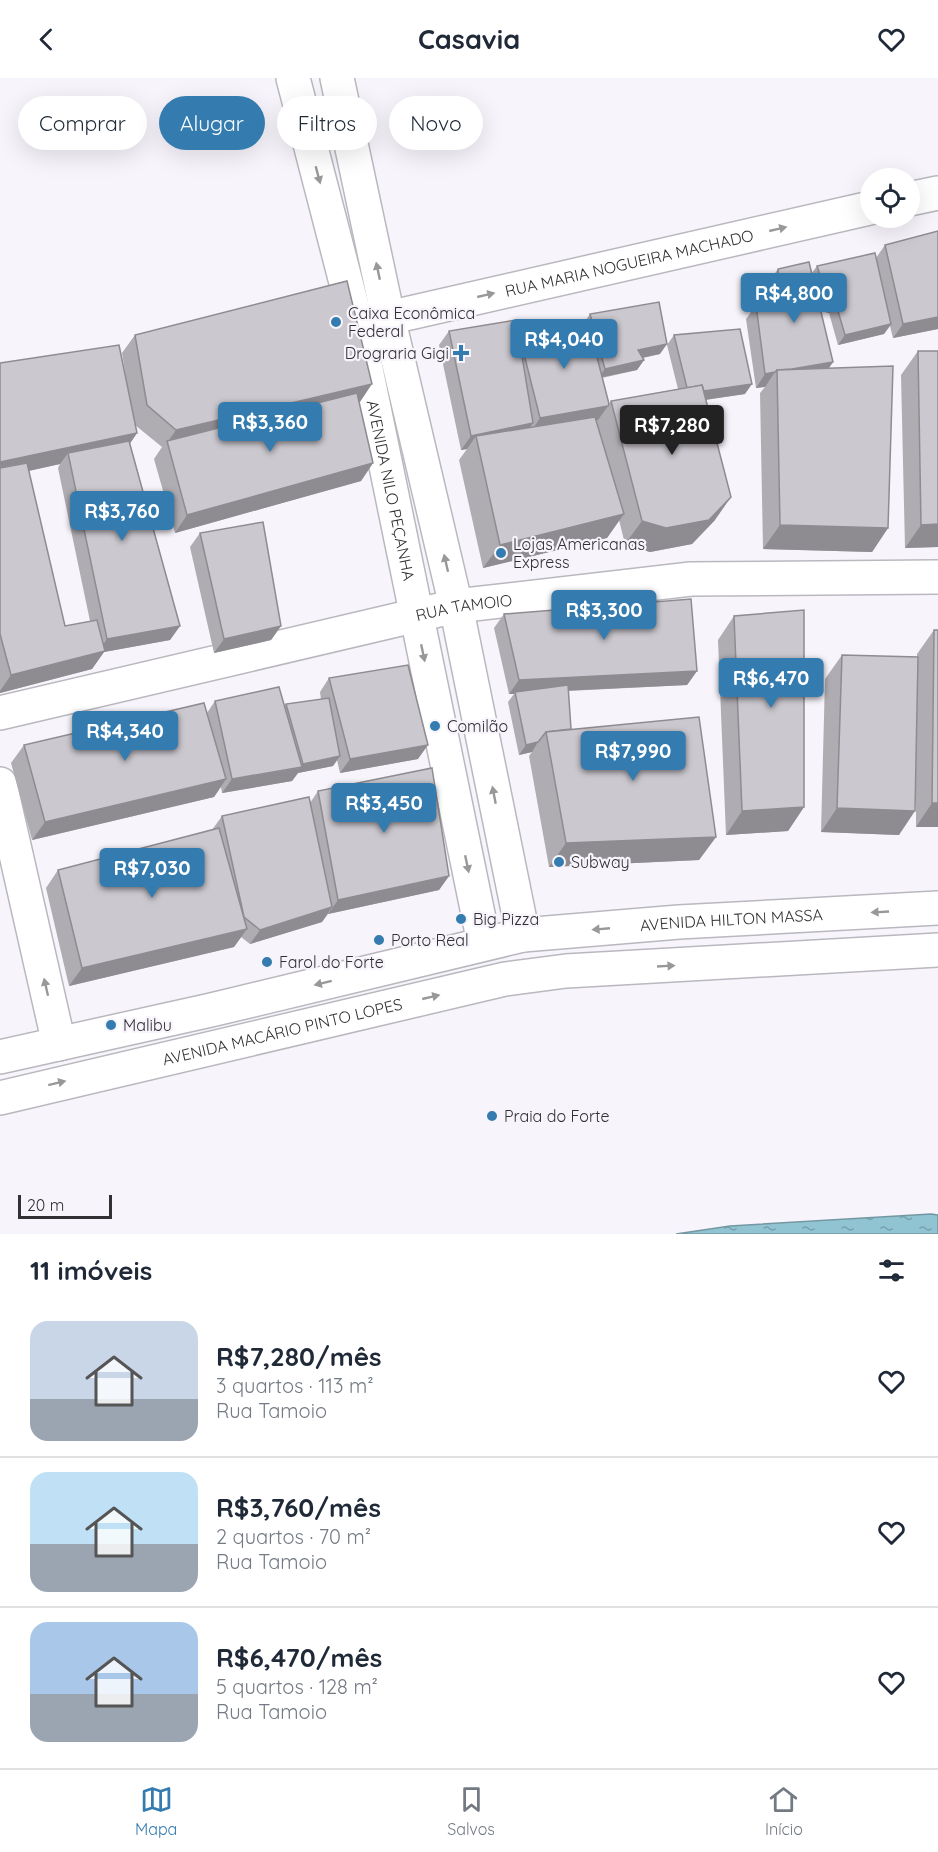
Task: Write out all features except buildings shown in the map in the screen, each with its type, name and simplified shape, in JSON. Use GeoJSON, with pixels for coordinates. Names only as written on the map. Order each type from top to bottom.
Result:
{"type":"FeatureCollection","features":[{"type":"Feature","properties":{"kind":"street"},"geometry":{"type":"LineString","coordinates":[[294,83],[327,78]]}},
{"type":"Feature","properties":{"kind":"street"},"geometry":{"type":"LineString","coordinates":[[0,1057],[212,1010],[523,935],[456,606],[388,317],[337,78]]}},
{"type":"Feature","properties":{"kind":"street","name":"AVENIDA NILO PEÇANHA"},"geometry":{"type":"LineString","coordinates":[[294,83],[357,326],[484,943]]}},
{"type":"Feature","properties":{"kind":"street"},"geometry":{"type":"LineString","coordinates":[[920,197],[938,193]]}},
{"type":"Feature","properties":{"kind":"street","name":"RUA MARIA NOGUEIRA MACHADO"},"geometry":{"type":"LineString","coordinates":[[357,326],[388,317],[860,210]]}},
{"type":"Feature","properties":{"kind":"street","name":"RUA TAMOIO"},"geometry":{"type":"LineString","coordinates":[[0,713],[456,606],[691,579],[938,577]]}},
{"type":"Feature","properties":{"kind":"street"},"geometry":{"type":"LineString","coordinates":[[0,784],[59,1044]]}},
{"type":"Feature","properties":{"kind":"street","name":"AVENIDA HILTON MASSA"},"geometry":{"type":"LineString","coordinates":[[523,935],[679,922],[938,908]]}},
{"type":"Feature","properties":{"kind":"street","name":"AVENIDA MACÁRIO PINTO LOPES"},"geometry":{"type":"LineString","coordinates":[[0,1098],[505,979],[566,971],[938,950]]}},
{"type":"Feature","properties":{"kind":"water"},"geometry":{"type":"Polygon","coordinates":[[[938,1215],[938,1234],[676,1234],[730,1226],[938,1215]]]}},
{"type":"Feature","properties":{"kind":"place","name":"Caixa Econômica Federal"},"geometry":{"type":"Point","coordinates":[336,322]}},
{"type":"Feature","properties":{"kind":"place","name":"Drograria Gigi"},"geometry":{"type":"Point","coordinates":[461,353]}},
{"type":"Feature","properties":{"kind":"place","name":"Lojas Americanas Express"},"geometry":{"type":"Point","coordinates":[501,553]}},
{"type":"Feature","properties":{"kind":"place","name":"Comilão"},"geometry":{"type":"Point","coordinates":[435,726]}},
{"type":"Feature","properties":{"kind":"place","name":"Subway"},"geometry":{"type":"Point","coordinates":[559,862]}},
{"type":"Feature","properties":{"kind":"place","name":"Big Pizza"},"geometry":{"type":"Point","coordinates":[461,919]}},
{"type":"Feature","properties":{"kind":"place","name":"Porto Real"},"geometry":{"type":"Point","coordinates":[379,940]}},
{"type":"Feature","properties":{"kind":"place","name":"Farol do Forte"},"geometry":{"type":"Point","coordinates":[267,962]}},
{"type":"Feature","properties":{"kind":"place","name":"Malibu"},"geometry":{"type":"Point","coordinates":[111,1025]}},
{"type":"Feature","properties":{"kind":"place","name":"Praia do Forte"},"geometry":{"type":"Point","coordinates":[492,1116]}}]}
